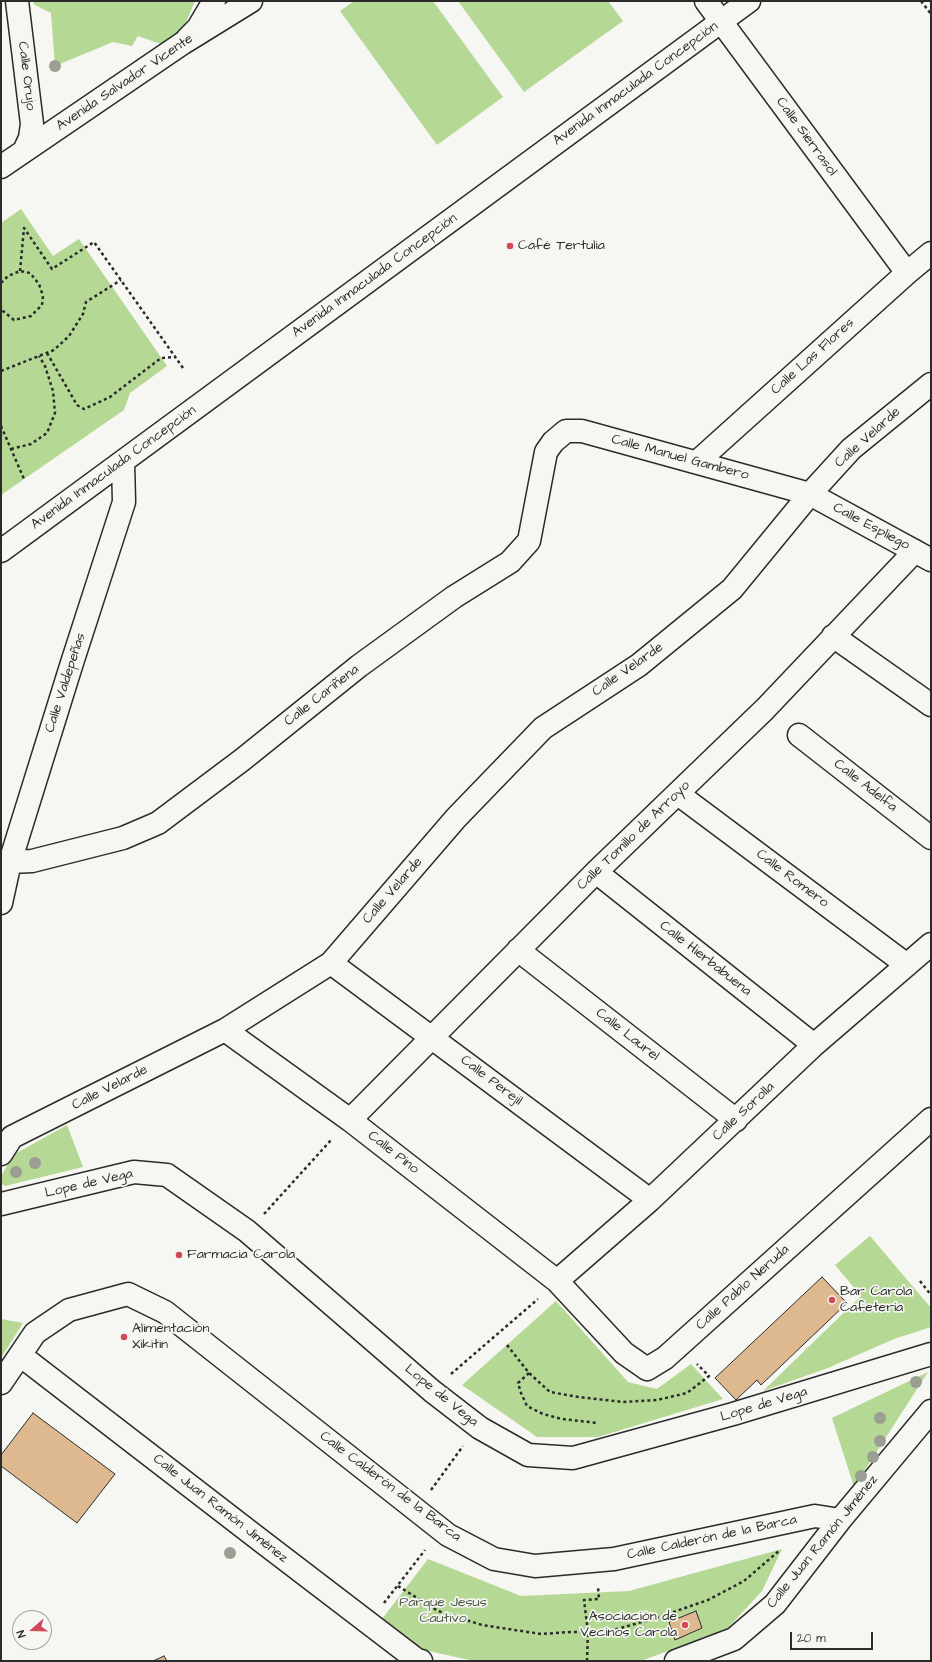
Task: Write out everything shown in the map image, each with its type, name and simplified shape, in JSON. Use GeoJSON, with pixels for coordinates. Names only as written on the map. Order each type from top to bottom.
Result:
{"type":"FeatureCollection","features":[{"type":"Feature","properties":{"kind":"street","name":"Calle Orujo"},"geometry":{"type":"LineString","coordinates":[[17,1],[32,124],[30,138],[24,151]]}},
{"type":"Feature","properties":{"kind":"street"},"geometry":{"type":"LineString","coordinates":[[183,43],[198,28],[207,16],[214,1]]}},
{"type":"Feature","properties":{"kind":"street","name":"Avenida Salvador Vicente"},"geometry":{"type":"LineString","coordinates":[[1,167],[183,43],[251,1]]}},
{"type":"Feature","properties":{"kind":"street","name":"Calle Sierrasol"},"geometry":{"type":"LineString","coordinates":[[706,1],[907,273]]}},
{"type":"Feature","properties":{"kind":"street","name":"Avenida Inmaculada Concepción"},"geometry":{"type":"LineString","coordinates":[[1,551],[749,1]]}},
{"type":"Feature","properties":{"kind":"street","name":"Calle Las Flores"},"geometry":{"type":"LineString","coordinates":[[697,462],[931,253]]}},
{"type":"Feature","properties":{"kind":"street","name":"Calle Velarde"},"geometry":{"type":"LineString","coordinates":[[1,1154],[12,1137],[225,1030],[332,963],[456,818],[543,728],[639,665],[732,589],[810,494],[851,449],[931,384]]}},
{"type":"Feature","properties":{"kind":"street","name":"Calle Manuel Gambero"},"geometry":{"type":"LineString","coordinates":[[552,442],[566,431],[582,431],[810,494]]}},
{"type":"Feature","properties":{"kind":"street","name":"Calle Cariñena"},"geometry":{"type":"LineString","coordinates":[[10,862],[32,861],[123,838],[158,823],[242,760],[360,666],[454,597],[510,562],[529,541],[546,452],[552,442]]}},
{"type":"Feature","properties":{"kind":"street","name":"Calle Valdepeñas"},"geometry":{"type":"LineString","coordinates":[[1,903],[10,862],[124,502],[123,462]]}},
{"type":"Feature","properties":{"kind":"street","name":"Calle Espliego"},"geometry":{"type":"LineString","coordinates":[[810,494],[923,556]]}},
{"type":"Feature","properties":{"kind":"street","name":"Calle Tomillo de Arroyo"},"geometry":{"type":"LineString","coordinates":[[350,1120],[596,872],[765,709],[833,636],[923,556]]}},
{"type":"Feature","properties":{"kind":"street"},"geometry":{"type":"LineString","coordinates":[[833,636],[931,705]]}},
{"type":"Feature","properties":{"kind":"street","name":"Calle Adelfa"},"geometry":{"type":"LineString","coordinates":[[799,735],[931,838]]}},
{"type":"Feature","properties":{"kind":"street","name":"Calle Romero"},"geometry":{"type":"LineString","coordinates":[[678,794],[907,964]]}},
{"type":"Feature","properties":{"kind":"street","name":"Calle Hierbabuena"},"geometry":{"type":"LineString","coordinates":[[596,872],[814,1045]]}},
{"type":"Feature","properties":{"kind":"street","name":"Calle Sorolla"},"geometry":{"type":"LineString","coordinates":[[556,1281],[650,1200],[814,1045],[931,944]]}},
{"type":"Feature","properties":{"kind":"street","name":"Calle Laurel"},"geometry":{"type":"LineString","coordinates":[[518,950],[736,1120]]}},
{"type":"Feature","properties":{"kind":"street","name":"Calle Perejil"},"geometry":{"type":"LineString","coordinates":[[332,963],[432,1036],[650,1200]]}},
{"type":"Feature","properties":{"kind":"street","name":"Calle Pino"},"geometry":{"type":"LineString","coordinates":[[225,1030],[350,1120],[556,1281]]}},
{"type":"Feature","properties":{"kind":"street","name":"Calle Pablo Neruda"},"geometry":{"type":"LineString","coordinates":[[556,1281],[624,1353],[647,1369],[665,1358],[931,1119]]}},
{"type":"Feature","properties":{"kind":"street","name":"Lope de Vega"},"geometry":{"type":"LineString","coordinates":[[1,1204],[134,1172],[167,1175],[247,1231],[432,1391],[480,1428],[528,1455],[573,1458],[733,1414],[931,1354]]}},
{"type":"Feature","properties":{"kind":"street","name":"Calle Calderón de la Barca"},"geometry":{"type":"LineString","coordinates":[[1,1383],[35,1334],[69,1310],[128,1294],[165,1312],[448,1535],[494,1559],[535,1566],[614,1559],[814,1516],[840,1520]]}},
{"type":"Feature","properties":{"kind":"street","name":"Calle Juan Ramón Jiménez"},"geometry":{"type":"LineString","coordinates":[[20,1355],[417,1660],[421,1661]]}},
{"type":"Feature","properties":{"kind":"street","name":"Calle Juan Ramón Jiménez"},"geometry":{"type":"LineString","coordinates":[[676,1661],[734,1639],[774,1604],[840,1520],[931,1410]]}},
{"type":"Feature","properties":{"kind":"path"},"geometry":{"type":"LineString","coordinates":[[921,1],[931,14]]}},
{"type":"Feature","properties":{"kind":"path"},"geometry":{"type":"LineString","coordinates":[[20,271],[24,228],[52,269],[94,242],[183,368]]}},
{"type":"Feature","properties":{"kind":"path"},"geometry":{"type":"LineString","coordinates":[[1,283],[8,276],[20,271],[30,274],[39,284],[43,296],[42,305],[31,316],[14,320],[3,311],[1,307]]}},
{"type":"Feature","properties":{"kind":"path"},"geometry":{"type":"LineString","coordinates":[[1,371],[54,350],[69,336],[83,314],[86,302],[121,280]]}},
{"type":"Feature","properties":{"kind":"path"},"geometry":{"type":"LineString","coordinates":[[47,353],[77,405],[84,409],[110,397],[161,358],[176,357]]}},
{"type":"Feature","properties":{"kind":"path"},"geometry":{"type":"LineString","coordinates":[[11,449],[31,444],[47,433],[54,413],[53,392],[45,366],[39,356]]}},
{"type":"Feature","properties":{"kind":"path"},"geometry":{"type":"LineString","coordinates":[[1,426],[24,480]]}},
{"type":"Feature","properties":{"kind":"path"},"geometry":{"type":"LineString","coordinates":[[280,1197],[316,1158]]}},
{"type":"Feature","properties":{"kind":"path"},"geometry":{"type":"LineString","coordinates":[[920,1281],[931,1295]]}},
{"type":"Feature","properties":{"kind":"path"},"geometry":{"type":"LineString","coordinates":[[446,1378],[542,1296]]}},
{"type":"Feature","properties":{"kind":"path"},"geometry":{"type":"LineString","coordinates":[[506,1345],[529,1373],[550,1392],[623,1402],[657,1400],[687,1393],[708,1376],[696,1362]]}},
{"type":"Feature","properties":{"kind":"path"},"geometry":{"type":"LineString","coordinates":[[529,1373],[518,1383],[527,1406],[543,1414],[562,1419],[597,1424],[604,1422]]}},
{"type":"Feature","properties":{"kind":"path"},"geometry":{"type":"LineString","coordinates":[[430,1491],[467,1441]]}},
{"type":"Feature","properties":{"kind":"path"},"geometry":{"type":"LineString","coordinates":[[384,1604],[428,1546]]}},
{"type":"Feature","properties":{"kind":"path"},"geometry":{"type":"LineString","coordinates":[[398,1586],[438,1611],[482,1625],[541,1634],[607,1632],[659,1617],[708,1600],[744,1581],[782,1549]]}},
{"type":"Feature","properties":{"kind":"path"},"geometry":{"type":"LineString","coordinates":[[588,1661],[588,1632],[584,1600],[599,1599],[598,1587]]}},
{"type":"Feature","properties":{"kind":"green space"},"geometry":{"type":"Polygon","coordinates":[[[35,1],[195,1],[184,27],[161,44],[138,36],[132,46],[113,42],[55,66],[51,13],[33,4],[35,1]]]}},
{"type":"Feature","properties":{"kind":"green space"},"geometry":{"type":"Polygon","coordinates":[[[354,1],[433,1],[503,97],[437,145],[340,11],[354,1]]]}},
{"type":"Feature","properties":{"kind":"green space"},"geometry":{"type":"Polygon","coordinates":[[[458,1],[608,1],[623,21],[524,92],[458,1]]]}},
{"type":"Feature","properties":{"kind":"green space"},"geometry":{"type":"Polygon","coordinates":[[[21,209],[53,256],[79,239],[167,366],[130,393],[124,410],[1,495],[1,223],[21,209]]]}},
{"type":"Feature","properties":{"kind":"green space"},"geometry":{"type":"Polygon","coordinates":[[[67,1125],[83,1167],[5,1186],[1,1183],[1,1176],[13,1155],[67,1125]]]}},
{"type":"Feature","properties":{"kind":"green space"},"geometry":{"type":"Polygon","coordinates":[[[870,1236],[931,1308],[931,1327],[894,1339],[828,1368],[763,1391],[861,1296],[835,1265],[870,1236]]]}},
{"type":"Feature","properties":{"kind":"green space"},"geometry":{"type":"Polygon","coordinates":[[[556,1301],[628,1382],[657,1389],[691,1364],[723,1399],[598,1437],[537,1437],[462,1385],[556,1301]]]}},
{"type":"Feature","properties":{"kind":"green space"},"geometry":{"type":"Polygon","coordinates":[[[1,1319],[23,1323],[1,1358],[1,1319]]]}},
{"type":"Feature","properties":{"kind":"green space"},"geometry":{"type":"Polygon","coordinates":[[[928,1372],[854,1487],[832,1418],[928,1372]]]}},
{"type":"Feature","properties":{"kind":"green space","name":"Parque Jesus Cautivo"},"geometry":{"type":"Polygon","coordinates":[[[782,1549],[762,1591],[727,1629],[641,1661],[474,1661],[424,1650],[382,1619],[428,1559],[521,1596],[629,1591],[782,1549]]]}},
{"type":"Feature","properties":{"kind":"building"},"geometry":{"type":"Polygon","coordinates":[[[822,1277],[847,1303],[761,1385],[757,1380],[736,1400],[715,1378],[822,1277]]]}},
{"type":"Feature","properties":{"kind":"building"},"geometry":{"type":"Polygon","coordinates":[[[33,1413],[115,1474],[77,1523],[1,1466],[1,1455],[33,1413]]]}},
{"type":"Feature","properties":{"kind":"building","name":"Asociación de Vecinos Carola"},"geometry":{"type":"Polygon","coordinates":[[[696,1611],[702,1628],[675,1640],[669,1622],[696,1611]]]}},
{"type":"Feature","properties":{"kind":"building"},"geometry":{"type":"Polygon","coordinates":[[[164,1656],[167,1661],[153,1661],[164,1656]]]}},
{"type":"Feature","properties":{"kind":"place","name":"Café Tertulia"},"geometry":{"type":"Point","coordinates":[510,246]}},
{"type":"Feature","properties":{"kind":"place","name":"Farmacia Carola"},"geometry":{"type":"Point","coordinates":[179,1255]}},
{"type":"Feature","properties":{"kind":"place","name":"Bar Carola Cafetería"},"geometry":{"type":"Point","coordinates":[832,1300]}},
{"type":"Feature","properties":{"kind":"place","name":"Alimentación Xikitin"},"geometry":{"type":"Point","coordinates":[124,1337]}},
{"type":"Feature","properties":{"kind":"place","name":"Asociación de Vecinos Carola"},"geometry":{"type":"Point","coordinates":[685,1625]}}]}
